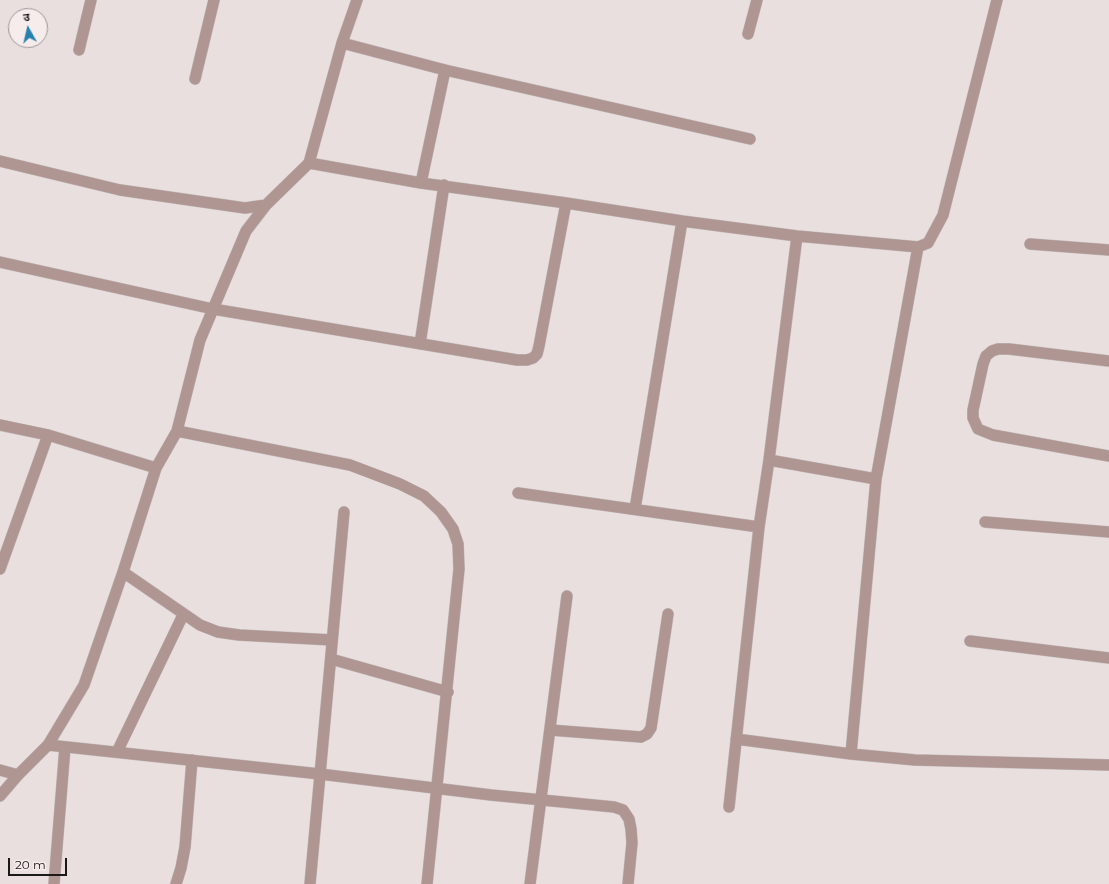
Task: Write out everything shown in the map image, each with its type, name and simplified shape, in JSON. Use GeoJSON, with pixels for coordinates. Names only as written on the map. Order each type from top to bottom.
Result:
{"type":"FeatureCollection","features":[{"type":"Feature","properties":{"kind":"street"},"geometry":{"type":"LineString","coordinates":[[79,50],[91,0]]}},
{"type":"Feature","properties":{"kind":"street"},"geometry":{"type":"LineString","coordinates":[[195,79],[214,0]]}},
{"type":"Feature","properties":{"kind":"street"},"geometry":{"type":"LineString","coordinates":[[0,796],[18,775],[48,745],[84,685],[123,572],[156,468],[177,431],[200,340],[246,231],[266,205],[309,163],[342,44],[357,0]]}},
{"type":"Feature","properties":{"kind":"street"},"geometry":{"type":"LineString","coordinates":[[748,34],[757,0]]}},
{"type":"Feature","properties":{"kind":"street"},"geometry":{"type":"LineString","coordinates":[[309,163],[421,183],[444,185],[682,221],[797,236],[918,247],[928,243],[943,216],[997,0]]}},
{"type":"Feature","properties":{"kind":"street"},"geometry":{"type":"LineString","coordinates":[[342,44],[445,70],[750,139]]}},
{"type":"Feature","properties":{"kind":"street"},"geometry":{"type":"LineString","coordinates":[[421,183],[445,70]]}},
{"type":"Feature","properties":{"kind":"street"},"geometry":{"type":"LineString","coordinates":[[0,161],[120,190],[245,208],[266,205]]}},
{"type":"Feature","properties":{"kind":"street"},"geometry":{"type":"LineString","coordinates":[[420,344],[444,185]]}},
{"type":"Feature","properties":{"kind":"street"},"geometry":{"type":"LineString","coordinates":[[0,262],[213,309],[517,360],[533,358],[537,354],[566,203]]}},
{"type":"Feature","properties":{"kind":"street"},"geometry":{"type":"LineString","coordinates":[[635,509],[682,221]]}},
{"type":"Feature","properties":{"kind":"street"},"geometry":{"type":"LineString","coordinates":[[728,807],[759,527],[769,460],[797,236]]}},
{"type":"Feature","properties":{"kind":"street"},"geometry":{"type":"LineString","coordinates":[[1030,244],[1109,250]]}},
{"type":"Feature","properties":{"kind":"street"},"geometry":{"type":"LineString","coordinates":[[851,754],[876,479],[918,247]]}},
{"type":"Feature","properties":{"kind":"street"},"geometry":{"type":"LineString","coordinates":[[1109,361],[1009,349],[998,349],[992,351],[986,356],[983,364],[973,410],[973,418],[978,429],[992,435],[1109,456]]}},
{"type":"Feature","properties":{"kind":"street"},"geometry":{"type":"LineString","coordinates":[[0,425],[48,435],[156,468]]}},
{"type":"Feature","properties":{"kind":"street"},"geometry":{"type":"LineString","coordinates":[[177,431],[350,465],[400,484],[424,496],[441,512],[453,529],[458,544],[459,569],[448,692],[427,884]]}},
{"type":"Feature","properties":{"kind":"street"},"geometry":{"type":"LineString","coordinates":[[0,569],[48,435]]}},
{"type":"Feature","properties":{"kind":"street"},"geometry":{"type":"LineString","coordinates":[[769,460],[876,479]]}},
{"type":"Feature","properties":{"kind":"street"},"geometry":{"type":"LineString","coordinates":[[518,493],[759,527]]}},
{"type":"Feature","properties":{"kind":"street"},"geometry":{"type":"LineString","coordinates":[[310,884],[344,512]]}},
{"type":"Feature","properties":{"kind":"street"},"geometry":{"type":"LineString","coordinates":[[984,522],[1109,532]]}},
{"type":"Feature","properties":{"kind":"street"},"geometry":{"type":"LineString","coordinates":[[123,572],[200,625],[218,632],[239,635],[332,640]]}},
{"type":"Feature","properties":{"kind":"street"},"geometry":{"type":"LineString","coordinates":[[530,884],[567,596]]}},
{"type":"Feature","properties":{"kind":"street"},"geometry":{"type":"LineString","coordinates":[[117,752],[183,614]]}},
{"type":"Feature","properties":{"kind":"street"},"geometry":{"type":"LineString","coordinates":[[550,730],[641,737],[647,734],[651,728],[668,614]]}},
{"type":"Feature","properties":{"kind":"street"},"geometry":{"type":"LineString","coordinates":[[970,641],[1109,658]]}},
{"type":"Feature","properties":{"kind":"street"},"geometry":{"type":"LineString","coordinates":[[331,659],[448,692]]}},
{"type":"Feature","properties":{"kind":"street"},"geometry":{"type":"LineString","coordinates":[[736,739],[851,754],[915,760],[1109,765]]}},
{"type":"Feature","properties":{"kind":"street"},"geometry":{"type":"LineString","coordinates":[[48,745],[437,787],[491,795],[614,807],[623,810],[629,819],[631,829],[632,843],[628,884]]}},
{"type":"Feature","properties":{"kind":"street"},"geometry":{"type":"LineString","coordinates":[[54,884],[65,747]]}},
{"type":"Feature","properties":{"kind":"street"},"geometry":{"type":"LineString","coordinates":[[176,884],[185,847],[192,760]]}},
{"type":"Feature","properties":{"kind":"street"},"geometry":{"type":"LineString","coordinates":[[0,770],[18,775]]}}]}
